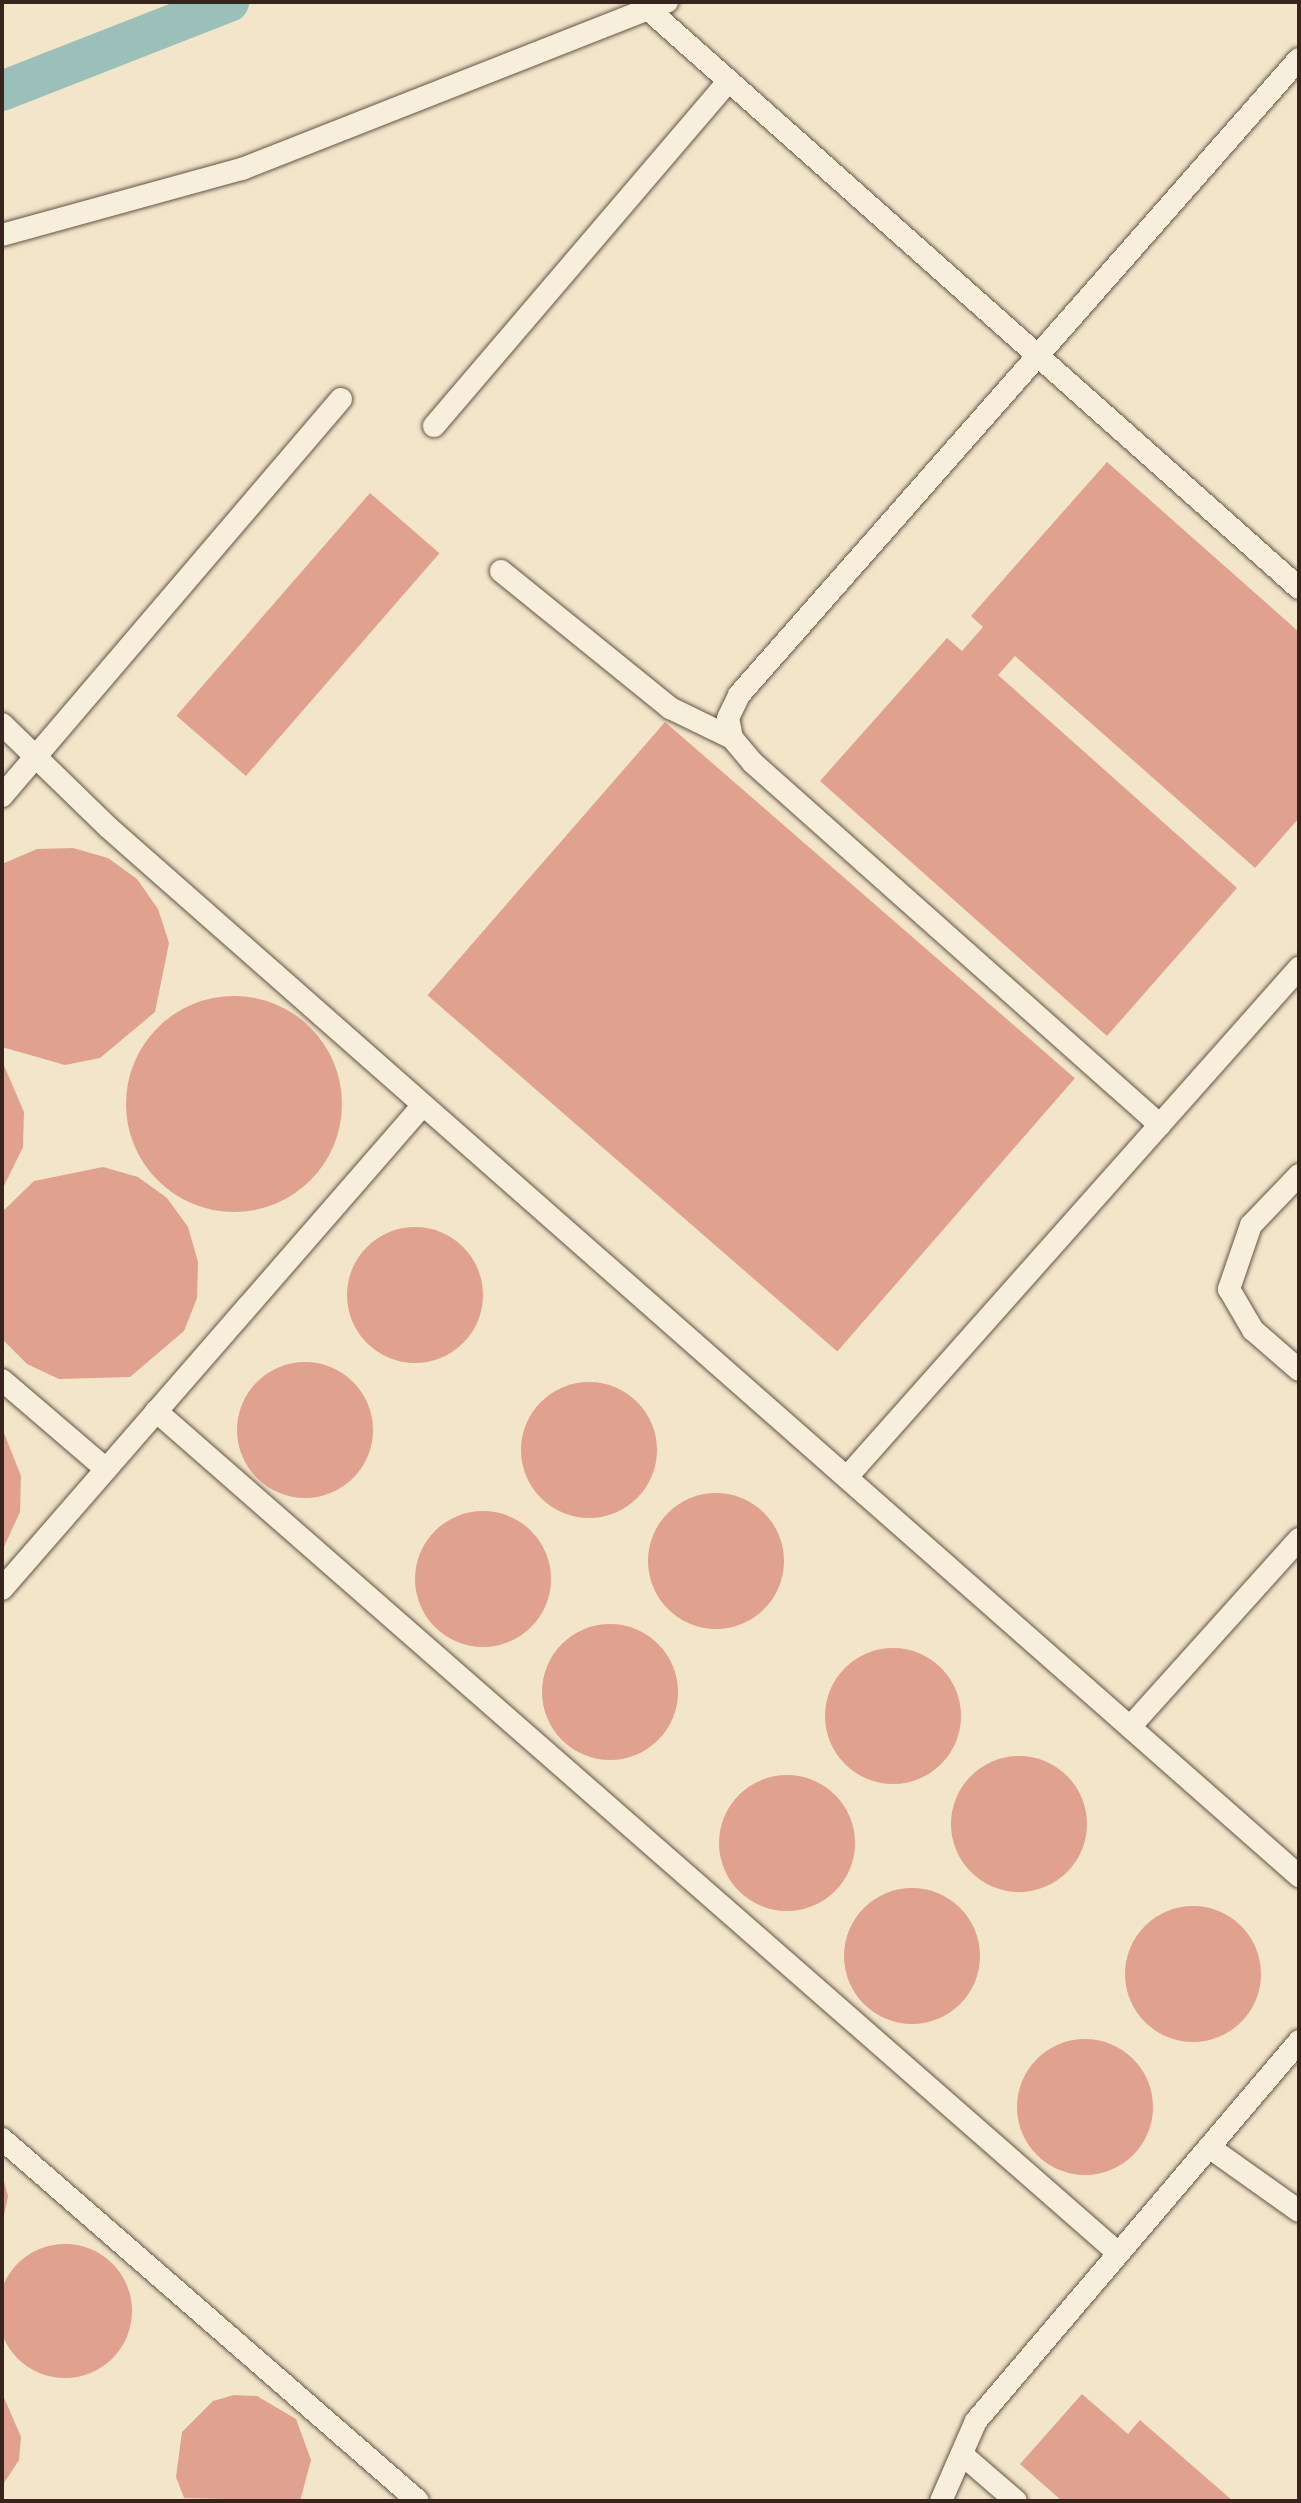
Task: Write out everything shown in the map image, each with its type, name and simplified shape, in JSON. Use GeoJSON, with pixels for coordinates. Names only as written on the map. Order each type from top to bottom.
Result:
{"type":"FeatureCollection","features":[{"type":"Feature","properties":{"kind":"lane"},"geometry":{"type":"LineString","coordinates":[[2,235],[242,169],[657,6],[729,81],[1299,588]]}},
{"type":"Feature","properties":{"kind":"lane"},"geometry":{"type":"LineString","coordinates":[[732,738],[728,718],[739,695],[1039,358],[1299,59]]}},
{"type":"Feature","properties":{"kind":"lane"},"geometry":{"type":"LineString","coordinates":[[434,426],[729,81]]}},
{"type":"Feature","properties":{"kind":"lane"},"geometry":{"type":"LineString","coordinates":[[2,796],[341,399]]}},
{"type":"Feature","properties":{"kind":"lane"},"geometry":{"type":"LineString","coordinates":[[501,571],[670,708],[732,738],[1160,1125]]}},
{"type":"Feature","properties":{"kind":"lane"},"geometry":{"type":"LineString","coordinates":[[2,724],[38,755],[109,828],[1299,1876]]}},
{"type":"Feature","properties":{"kind":"lane"},"geometry":{"type":"LineString","coordinates":[[847,1477],[1299,968]]}},
{"type":"Feature","properties":{"kind":"lane"},"geometry":{"type":"LineString","coordinates":[[2,1589],[423,1105]]}},
{"type":"Feature","properties":{"kind":"lane"},"geometry":{"type":"LineString","coordinates":[[1299,1175],[1251,1225],[1229,1289],[1253,1330],[1299,1370]]}},
{"type":"Feature","properties":{"kind":"lane"},"geometry":{"type":"LineString","coordinates":[[2,1380],[106,1469]]}},
{"type":"Feature","properties":{"kind":"lane"},"geometry":{"type":"LineString","coordinates":[[156,1411],[1118,2253]]}},
{"type":"Feature","properties":{"kind":"lane"},"geometry":{"type":"LineString","coordinates":[[1130,1727],[1299,1539]]}},
{"type":"Feature","properties":{"kind":"lane"},"geometry":{"type":"LineString","coordinates":[[941,2501],[965,2457],[976,2421],[1299,2041]]}},
{"type":"Feature","properties":{"kind":"lane"},"geometry":{"type":"LineString","coordinates":[[2,2139],[418,2501]]}},
{"type":"Feature","properties":{"kind":"lane"},"geometry":{"type":"LineString","coordinates":[[1209,2147],[1299,2211]]}},
{"type":"Feature","properties":{"kind":"lane"},"geometry":{"type":"LineString","coordinates":[[965,2457],[1016,2501]]}},
{"type":"Feature","properties":{"kind":"building"},"geometry":{"type":"Polygon","coordinates":[[[1107,462],[1299,632],[1299,818],[1255,868],[1015,656],[998,675],[1237,888],[1107,1036],[820,781],[947,638],[962,651],[983,627],[971,616],[1107,462]]]}},
{"type":"Feature","properties":{"kind":"building"},"geometry":{"type":"Polygon","coordinates":[[[370,493],[439,553],[246,776],[176,716],[370,493]]]}},
{"type":"Feature","properties":{"kind":"building"},"geometry":{"type":"Polygon","coordinates":[[[665,722],[1075,1078],[837,1351],[428,995],[665,722]]]}},
{"type":"Feature","properties":{"kind":"building"},"geometry":{"type":"Polygon","coordinates":[[[73,848],[108,858],[137,879],[158,909],[169,943],[155,1012],[100,1058],[65,1065],[2,1047],[2,864],[37,849],[73,848]]]}},
{"type":"Feature","properties":{"kind":"building"},"geometry":{"type":"Polygon","coordinates":[[[234,996],[275,1004],[294,1014],[310,1028],[324,1044],[334,1063],[342,1104],[334,1145],[324,1164],[310,1180],[294,1194],[275,1204],[234,1212],[193,1204],[174,1194],[158,1180],[144,1164],[134,1145],[126,1104],[134,1063],[144,1044],[158,1028],[174,1014],[193,1004],[234,996]]]}},
{"type":"Feature","properties":{"kind":"building"},"geometry":{"type":"Polygon","coordinates":[[[2,1061],[24,1112],[23,1147],[2,1190],[2,1061]]]}},
{"type":"Feature","properties":{"kind":"building"},"geometry":{"type":"Polygon","coordinates":[[[103,1167],[138,1177],[167,1198],[188,1227],[198,1262],[197,1298],[184,1331],[130,1377],[59,1379],[27,1364],[2,1339],[2,1212],[34,1181],[103,1167]]]}},
{"type":"Feature","properties":{"kind":"building"},"geometry":{"type":"Polygon","coordinates":[[[415,1227],[441,1232],[463,1247],[478,1269],[483,1295],[478,1321],[463,1343],[441,1358],[415,1363],[389,1358],[367,1343],[352,1321],[347,1295],[352,1269],[367,1247],[389,1232],[415,1227]]]}},
{"type":"Feature","properties":{"kind":"building"},"geometry":{"type":"Polygon","coordinates":[[[305,1362],[331,1367],[353,1382],[368,1404],[373,1430],[368,1456],[353,1478],[331,1493],[305,1498],[279,1493],[257,1478],[242,1456],[237,1430],[242,1404],[257,1382],[279,1367],[305,1362]]]}},
{"type":"Feature","properties":{"kind":"building"},"geometry":{"type":"Polygon","coordinates":[[[589,1382],[615,1387],[637,1402],[652,1424],[657,1450],[652,1476],[637,1498],[615,1513],[589,1518],[563,1513],[541,1498],[526,1476],[521,1450],[526,1424],[541,1402],[563,1387],[589,1382]]]}},
{"type":"Feature","properties":{"kind":"building"},"geometry":{"type":"Polygon","coordinates":[[[2,1428],[21,1476],[20,1512],[2,1551],[2,1428]]]}},
{"type":"Feature","properties":{"kind":"building"},"geometry":{"type":"Polygon","coordinates":[[[716,1493],[742,1498],[764,1513],[779,1535],[784,1561],[779,1587],[764,1609],[742,1624],[716,1629],[690,1624],[668,1609],[653,1587],[648,1561],[653,1535],[668,1513],[690,1498],[716,1493]]]}},
{"type":"Feature","properties":{"kind":"building"},"geometry":{"type":"Polygon","coordinates":[[[483,1511],[509,1516],[531,1531],[546,1553],[551,1579],[546,1605],[531,1627],[509,1642],[483,1647],[457,1642],[435,1627],[420,1605],[415,1579],[420,1553],[435,1531],[457,1516],[483,1511]]]}},
{"type":"Feature","properties":{"kind":"building"},"geometry":{"type":"Polygon","coordinates":[[[610,1624],[636,1629],[658,1644],[673,1666],[678,1692],[673,1718],[658,1740],[636,1755],[610,1760],[584,1755],[562,1740],[547,1718],[542,1692],[547,1666],[562,1644],[584,1629],[610,1624]]]}},
{"type":"Feature","properties":{"kind":"building"},"geometry":{"type":"Polygon","coordinates":[[[893,1648],[919,1653],[941,1668],[956,1690],[961,1716],[956,1742],[941,1764],[919,1779],[893,1784],[867,1779],[845,1764],[830,1742],[825,1716],[830,1690],[845,1668],[867,1653],[893,1648]]]}},
{"type":"Feature","properties":{"kind":"building"},"geometry":{"type":"Polygon","coordinates":[[[1019,1756],[1045,1761],[1067,1776],[1082,1798],[1087,1824],[1082,1850],[1067,1872],[1045,1887],[1019,1892],[993,1887],[971,1872],[956,1850],[951,1824],[956,1798],[971,1776],[993,1761],[1019,1756]]]}},
{"type":"Feature","properties":{"kind":"building"},"geometry":{"type":"Polygon","coordinates":[[[787,1775],[813,1780],[835,1795],[850,1817],[855,1843],[850,1869],[835,1891],[813,1906],[787,1911],[761,1906],[739,1891],[724,1869],[719,1843],[724,1817],[739,1795],[761,1780],[787,1775]]]}},
{"type":"Feature","properties":{"kind":"building"},"geometry":{"type":"Polygon","coordinates":[[[912,1888],[938,1893],[960,1908],[975,1930],[980,1956],[975,1982],[960,2004],[938,2019],[912,2024],[886,2019],[864,2004],[849,1982],[844,1956],[849,1930],[864,1908],[886,1893],[912,1888]]]}},
{"type":"Feature","properties":{"kind":"building"},"geometry":{"type":"Polygon","coordinates":[[[1193,1906],[1219,1911],[1241,1926],[1256,1948],[1261,1974],[1256,2000],[1241,2022],[1219,2037],[1193,2042],[1167,2037],[1145,2022],[1130,2000],[1125,1974],[1130,1948],[1145,1926],[1167,1911],[1193,1906]]]}},
{"type":"Feature","properties":{"kind":"building"},"geometry":{"type":"Polygon","coordinates":[[[1085,2039],[1111,2044],[1133,2059],[1148,2081],[1153,2107],[1148,2133],[1133,2155],[1111,2170],[1085,2175],[1059,2170],[1037,2155],[1022,2133],[1017,2107],[1022,2081],[1037,2059],[1059,2044],[1085,2039]]]}},
{"type":"Feature","properties":{"kind":"building"},"geometry":{"type":"Polygon","coordinates":[[[2,2174],[8,2196],[2,2225],[2,2174]]]}},
{"type":"Feature","properties":{"kind":"building"},"geometry":{"type":"Polygon","coordinates":[[[65,2244],[91,2249],[113,2263],[127,2285],[132,2311],[127,2337],[113,2359],[91,2373],[65,2378],[39,2373],[17,2359],[3,2337],[-2,2311],[3,2285],[17,2263],[39,2249],[65,2244]]]}},
{"type":"Feature","properties":{"kind":"building"},"geometry":{"type":"Polygon","coordinates":[[[2,2393],[21,2437],[19,2460],[2,2486],[2,2393]]]}},
{"type":"Feature","properties":{"kind":"building"},"geometry":{"type":"Polygon","coordinates":[[[1082,2394],[1128,2434],[1140,2420],[1233,2501],[1062,2501],[1020,2464],[1082,2394]]]}},
{"type":"Feature","properties":{"kind":"building"},"geometry":{"type":"Polygon","coordinates":[[[234,2395],[257,2396],[296,2419],[311,2460],[300,2501],[184,2498],[176,2477],[182,2432],[213,2401],[234,2395]]]}},
{"type":"Feature","properties":{"kind":"waterway"},"geometry":{"type":"LineString","coordinates":[[2,91],[229,2]]}}]}
